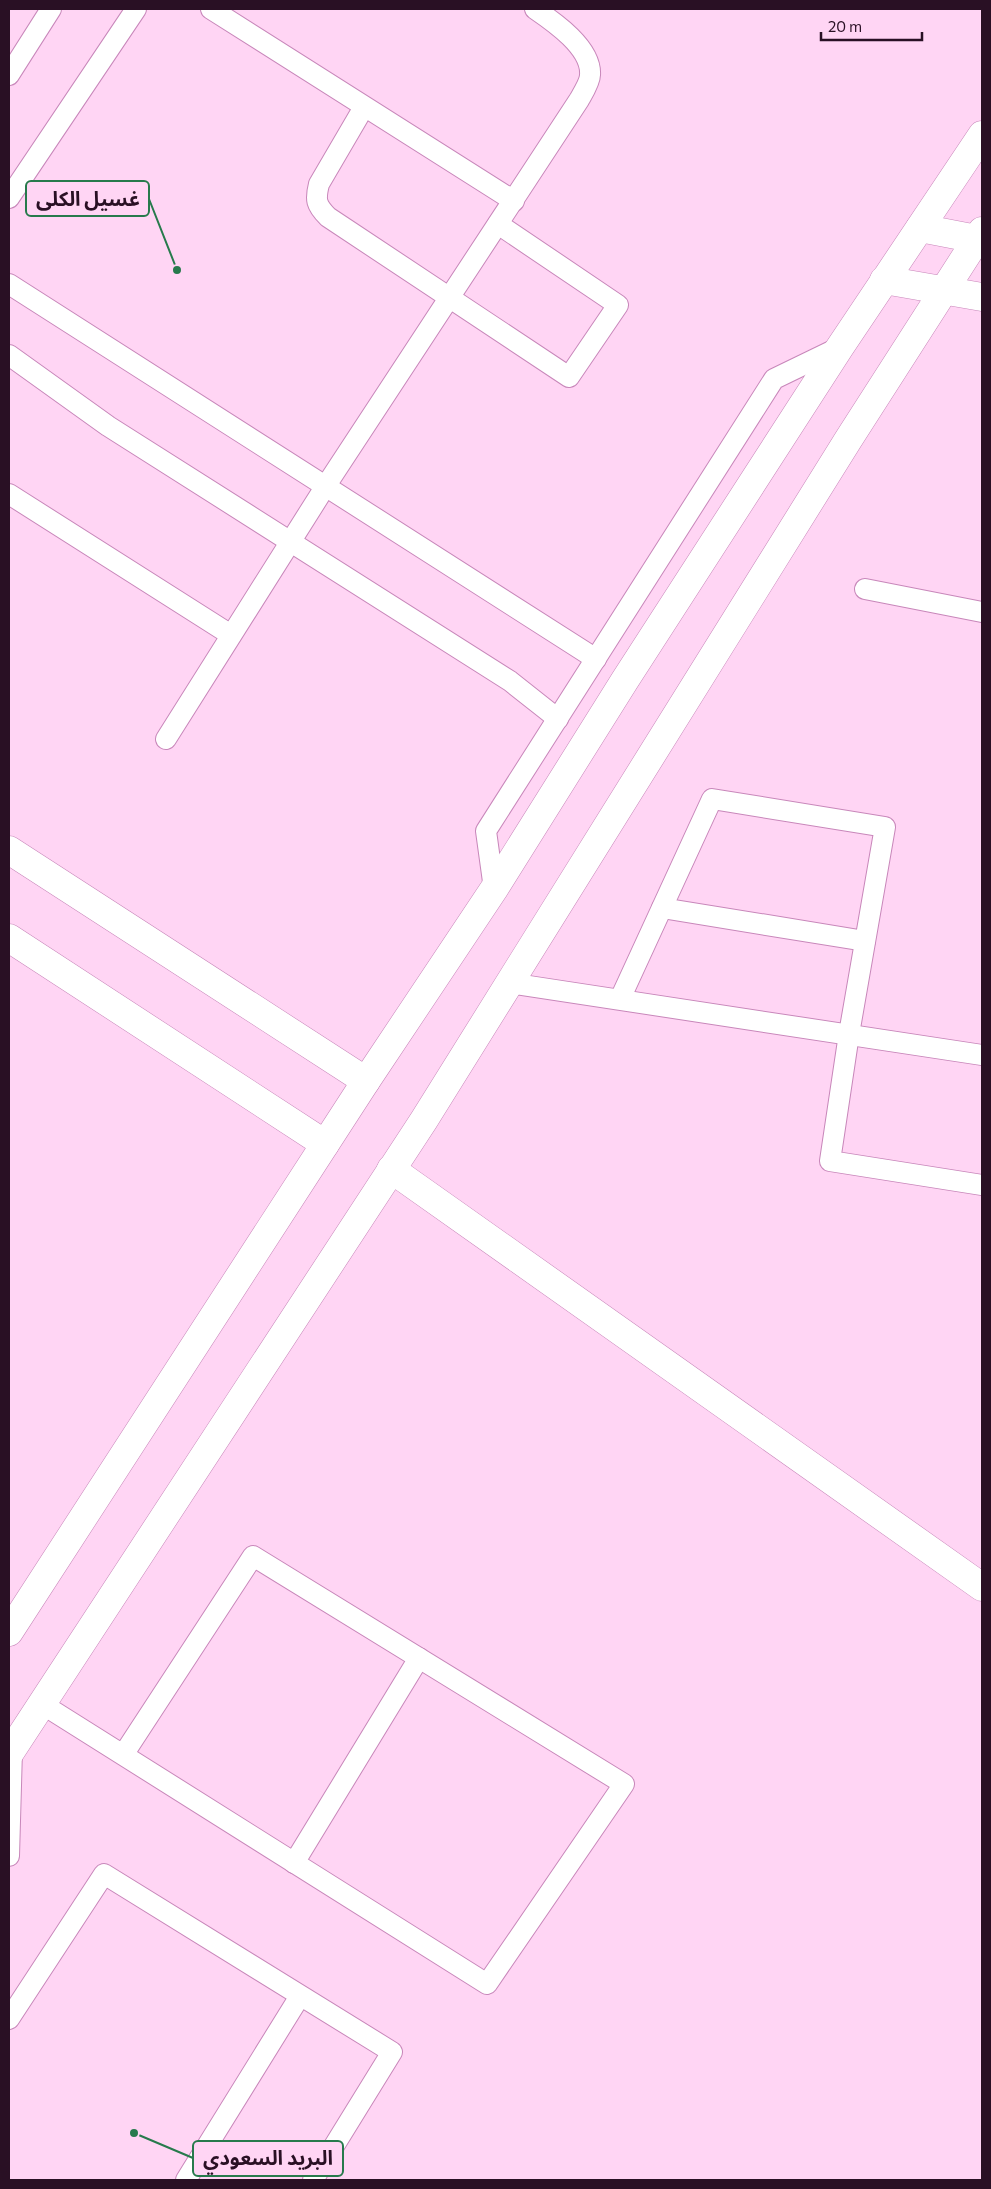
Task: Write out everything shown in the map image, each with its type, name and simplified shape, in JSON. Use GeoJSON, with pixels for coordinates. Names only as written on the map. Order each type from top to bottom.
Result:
{"type":"FeatureCollection","features":[{"type":"Feature","properties":{"kind":"street"},"geometry":{"type":"LineString","coordinates":[[9,1632],[366,1081],[494,889],[625,680],[884,280],[982,135]]}},
{"type":"Feature","properties":{"kind":"street"},"geometry":{"type":"LineString","coordinates":[[10,1752],[391,1169],[848,440],[980,237],[920,228]]}},
{"type":"Feature","properties":{"kind":"street"},"geometry":{"type":"LineString","coordinates":[[884,280],[982,297]]}},
{"type":"Feature","properties":{"kind":"street"},"geometry":{"type":"LineString","coordinates":[[9,850],[366,1081]]}},
{"type":"Feature","properties":{"kind":"street"},"geometry":{"type":"LineString","coordinates":[[9,938],[325,1144]]}},
{"type":"Feature","properties":{"kind":"street"},"geometry":{"type":"LineString","coordinates":[[391,1169],[982,1587]]}},
{"type":"Feature","properties":{"kind":"lane"},"geometry":{"type":"LineString","coordinates":[[9,75],[51,9]]}},
{"type":"Feature","properties":{"kind":"lane"},"geometry":{"type":"LineString","coordinates":[[9,198],[136,9]]}},
{"type":"Feature","properties":{"kind":"lane"},"geometry":{"type":"LineString","coordinates":[[210,9],[514,201]]}},
{"type":"Feature","properties":{"kind":"lane"},"geometry":{"type":"LineString","coordinates":[[166,740],[325,487],[579,100],[590,76],[586,56],[560,25],[535,9]]}},
{"type":"Feature","properties":{"kind":"lane"},"geometry":{"type":"LineString","coordinates":[[364,107],[319,184],[315,197],[318,206],[328,216],[569,377],[618,305],[498,224]]}},
{"type":"Feature","properties":{"kind":"lane"},"geometry":{"type":"LineString","coordinates":[[9,284],[596,659]]}},
{"type":"Feature","properties":{"kind":"lane"},"geometry":{"type":"LineString","coordinates":[[494,889],[486,831],[774,379],[840,348]]}},
{"type":"Feature","properties":{"kind":"lane"},"geometry":{"type":"LineString","coordinates":[[9,355],[108,426],[510,681],[558,719]]}},
{"type":"Feature","properties":{"kind":"lane"},"geometry":{"type":"LineString","coordinates":[[9,494],[231,635]]}},
{"type":"Feature","properties":{"kind":"lane"},"geometry":{"type":"LineString","coordinates":[[865,589],[982,612]]}},
{"type":"Feature","properties":{"kind":"lane"},"geometry":{"type":"LineString","coordinates":[[620,1000],[712,799],[885,827],[849,1034],[830,1161],[982,1185]]}},
{"type":"Feature","properties":{"kind":"lane"},"geometry":{"type":"LineString","coordinates":[[662,908],[865,941]]}},
{"type":"Feature","properties":{"kind":"lane"},"geometry":{"type":"LineString","coordinates":[[509,983],[982,1055]]}},
{"type":"Feature","properties":{"kind":"lane"},"geometry":{"type":"LineString","coordinates":[[42,1704],[294,1863],[487,1984],[624,1784],[253,1556],[123,1755]]}},
{"type":"Feature","properties":{"kind":"lane"},"geometry":{"type":"LineString","coordinates":[[294,1863],[419,1658]]}},
{"type":"Feature","properties":{"kind":"lane"},"geometry":{"type":"LineString","coordinates":[[9,1856],[10,1752]]}},
{"type":"Feature","properties":{"kind":"lane"},"geometry":{"type":"LineString","coordinates":[[9,2019],[104,1874],[392,2052],[313,2180]]}},
{"type":"Feature","properties":{"kind":"lane"},"geometry":{"type":"LineString","coordinates":[[186,2180],[300,1996]]}},
{"type":"Feature","properties":{"kind":"place","name":"غسيل الكلى"},"geometry":{"type":"Point","coordinates":[177,270]}},
{"type":"Feature","properties":{"kind":"place","name":"البريد السعودي"},"geometry":{"type":"Point","coordinates":[134,2133]}}]}
